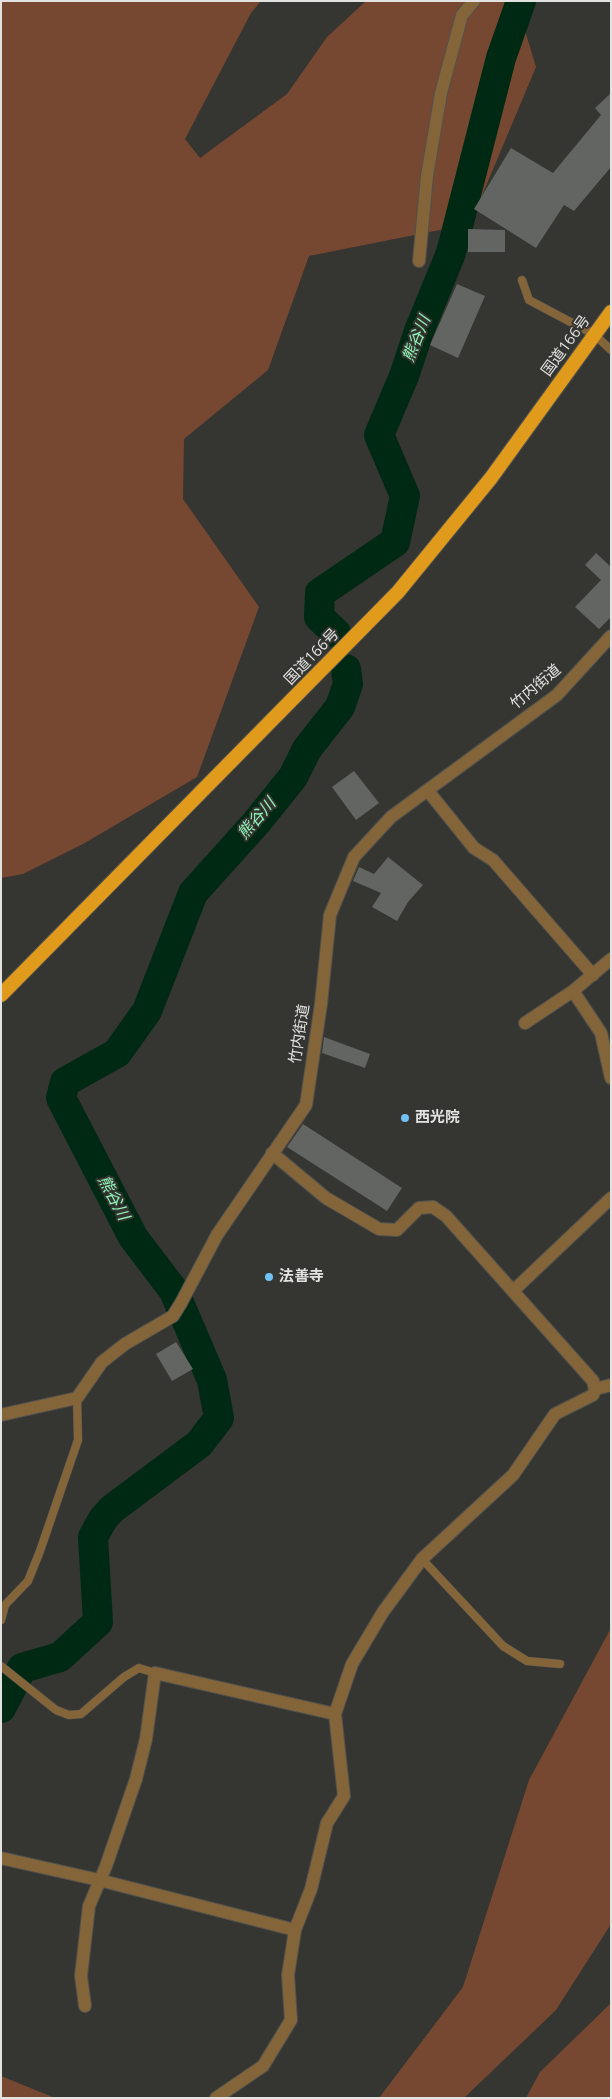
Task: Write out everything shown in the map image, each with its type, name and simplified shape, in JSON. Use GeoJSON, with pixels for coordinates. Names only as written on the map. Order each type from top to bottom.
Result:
{"type":"FeatureCollection","features":[{"type":"Feature","properties":{"kind":"highway","name":"国道166号"},"geometry":{"type":"LineString","coordinates":[[1,995],[398,592],[491,478],[611,312]]}},
{"type":"Feature","properties":{"kind":"street"},"geometry":{"type":"LineString","coordinates":[[418,261],[427,176],[441,93],[462,15],[474,1]]}},
{"type":"Feature","properties":{"kind":"street","name":"竹内街道"},"geometry":{"type":"LineString","coordinates":[[78,1398],[102,1362],[125,1344],[173,1316],[217,1234],[306,1105],[321,1004],[330,915],[354,857],[391,817],[556,695],[611,636]]}},
{"type":"Feature","properties":{"kind":"street"},"geometry":{"type":"LineString","coordinates":[[428,791],[474,848],[493,860],[593,974]]}},
{"type":"Feature","properties":{"kind":"street"},"geometry":{"type":"LineString","coordinates":[[525,1023],[573,991],[611,959]]}},
{"type":"Feature","properties":{"kind":"street"},"geometry":{"type":"LineString","coordinates":[[573,991],[601,1033],[611,1078]]}},
{"type":"Feature","properties":{"kind":"street"},"geometry":{"type":"LineString","coordinates":[[216,2098],[263,2066],[292,2020],[288,1975],[295,1930],[310,1889],[327,1822],[344,1796],[335,1714],[352,1664],[383,1612],[422,1559],[513,1475],[555,1414],[593,1394],[595,1389],[593,1382],[446,1216],[433,1207],[419,1208],[396,1230],[379,1229],[326,1198],[272,1152]]}},
{"type":"Feature","properties":{"kind":"street"},"geometry":{"type":"LineString","coordinates":[[513,1291],[611,1198]]}},
{"type":"Feature","properties":{"kind":"street"},"geometry":{"type":"LineString","coordinates":[[595,1389],[611,1385]]}},
{"type":"Feature","properties":{"kind":"street"},"geometry":{"type":"LineString","coordinates":[[1,1414],[78,1398]]}},
{"type":"Feature","properties":{"kind":"street"},"geometry":{"type":"LineString","coordinates":[[85,2006],[81,1976],[88,1906],[106,1866],[136,1779],[146,1739],[155,1673],[335,1714]]}},
{"type":"Feature","properties":{"kind":"street"},"geometry":{"type":"LineString","coordinates":[[1,1858],[99,1880],[295,1930]]}},
{"type":"Feature","properties":{"kind":"lane"},"geometry":{"type":"LineString","coordinates":[[522,280],[529,300],[595,335],[611,350]]}},
{"type":"Feature","properties":{"kind":"lane"},"geometry":{"type":"LineString","coordinates":[[1,1620],[5,1605],[28,1581],[40,1551],[78,1440],[78,1398]]}},
{"type":"Feature","properties":{"kind":"lane"},"geometry":{"type":"LineString","coordinates":[[422,1559],[503,1646],[527,1661],[560,1664]]}},
{"type":"Feature","properties":{"kind":"lane"},"geometry":{"type":"LineString","coordinates":[[3,1668],[56,1710],[69,1715],[81,1714],[124,1676],[139,1668],[155,1673]]}},
{"type":"Feature","properties":{"kind":"shaded area"},"geometry":{"type":"Polygon","coordinates":[[[1,1],[261,1],[251,13],[185,139],[200,158],[287,94],[327,37],[366,1],[516,1],[536,67],[470,224],[309,256],[268,370],[184,439],[183,499],[259,607],[197,777],[83,844],[23,874],[1,878],[1,1]]]}},
{"type":"Feature","properties":{"kind":"shaded area"},"geometry":{"type":"Polygon","coordinates":[[[611,1628],[611,1924],[556,2010],[464,2098],[379,2098],[463,1987],[529,1780],[611,1628]]]}},
{"type":"Feature","properties":{"kind":"shaded area"},"geometry":{"type":"Polygon","coordinates":[[[611,2003],[611,2098],[526,2098],[540,2072],[611,2003]]]}},
{"type":"Feature","properties":{"kind":"shaded area"},"geometry":{"type":"Polygon","coordinates":[[[1,2076],[55,2098],[1,2098],[1,2076]]]}},
{"type":"Feature","properties":{"kind":"building"},"geometry":{"type":"Polygon","coordinates":[[[611,93],[611,167],[574,211],[564,205],[536,248],[474,209],[511,148],[553,173],[601,115],[595,108],[611,93]]]}},
{"type":"Feature","properties":{"kind":"building"},"geometry":{"type":"Polygon","coordinates":[[[468,229],[505,230],[505,252],[468,252],[468,229]]]}},
{"type":"Feature","properties":{"kind":"building"},"geometry":{"type":"Polygon","coordinates":[[[457,284],[485,296],[458,358],[430,345],[457,284]]]}},
{"type":"Feature","properties":{"kind":"building"},"geometry":{"type":"Polygon","coordinates":[[[596,553],[611,567],[611,617],[599,629],[575,607],[601,580],[585,565],[596,553]]]}},
{"type":"Feature","properties":{"kind":"building"},"geometry":{"type":"Polygon","coordinates":[[[354,771],[379,803],[356,820],[332,787],[354,771]]]}},
{"type":"Feature","properties":{"kind":"building"},"geometry":{"type":"Polygon","coordinates":[[[388,857],[423,885],[408,902],[397,921],[372,907],[381,893],[353,881],[359,867],[374,874],[388,857]]]}},
{"type":"Feature","properties":{"kind":"building"},"geometry":{"type":"Polygon","coordinates":[[[324,1037],[370,1054],[365,1068],[322,1053],[324,1037]]]}},
{"type":"Feature","properties":{"kind":"building"},"geometry":{"type":"Polygon","coordinates":[[[303,1124],[402,1188],[387,1211],[287,1147],[303,1124]]]}},
{"type":"Feature","properties":{"kind":"building"},"geometry":{"type":"Polygon","coordinates":[[[176,1342],[193,1369],[172,1381],[156,1354],[176,1342]]]}},
{"type":"Feature","properties":{"kind":"waterway","name":"熊谷川"},"geometry":{"type":"LineString","coordinates":[[336,633],[319,617],[320,593],[395,542],[405,496],[379,435],[404,376],[419,331],[451,253],[501,58],[521,1]]}},
{"type":"Feature","properties":{"kind":"waterway","name":"熊谷川"},"geometry":{"type":"LineString","coordinates":[[1,1708],[22,1668],[60,1657],[98,1622],[93,1537],[103,1519],[112,1509],[199,1444],[219,1418],[212,1380],[174,1291],[133,1237],[61,1098],[65,1082],[117,1053],[147,1011],[193,893],[256,823],[293,777],[307,749],[340,707],[348,684],[346,669]]}},
{"type":"Feature","properties":{"kind":"place","name":"西光院"},"geometry":{"type":"Point","coordinates":[405,1118]}},
{"type":"Feature","properties":{"kind":"place","name":"法善寺"},"geometry":{"type":"Point","coordinates":[269,1277]}}]}
